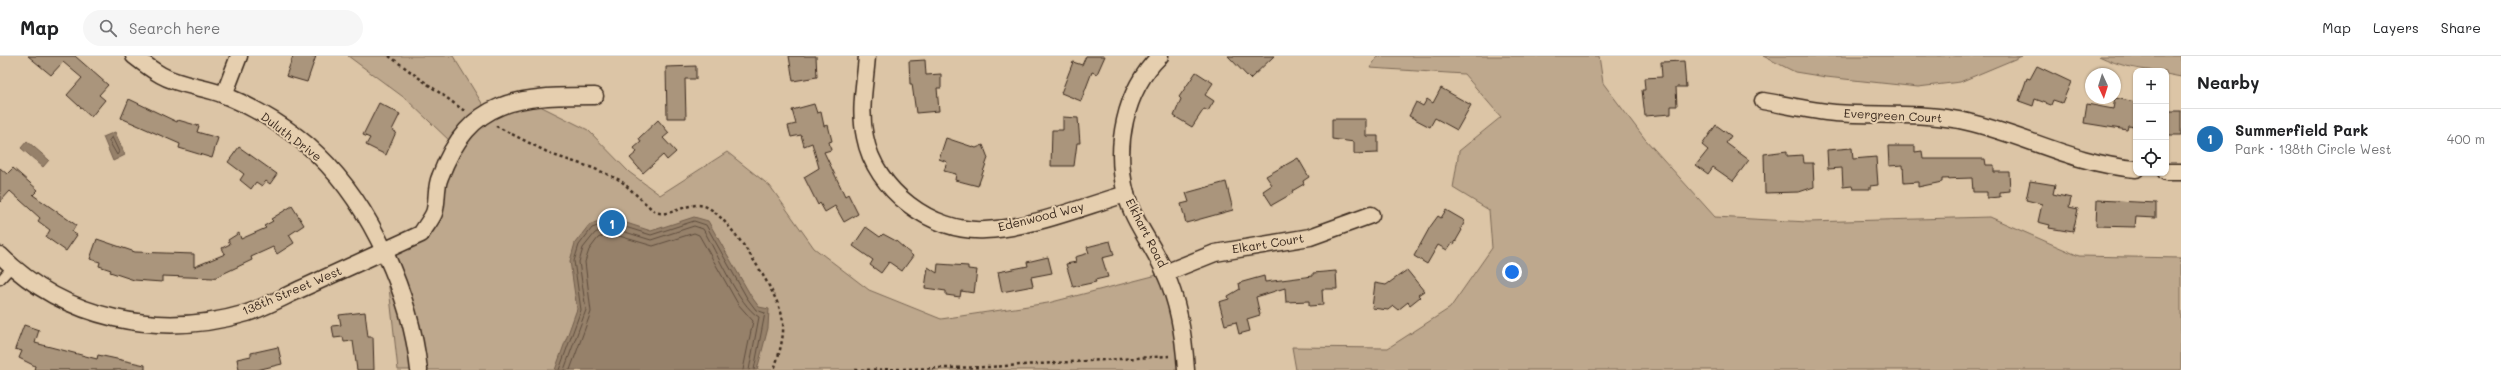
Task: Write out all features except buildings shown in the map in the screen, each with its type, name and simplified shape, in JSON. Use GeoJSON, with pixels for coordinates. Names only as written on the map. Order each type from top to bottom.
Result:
{"type":"FeatureCollection","features":[{"type":"Feature","properties":{"kind":"street","name":"Duluth Drive"},"geometry":{"type":"LineString","coordinates":[[134,56],[162,76],[224,95],[272,119],[318,154],[356,200],[385,251],[405,308],[417,350],[419,370]]}},
{"type":"Feature","properties":{"kind":"street"},"geometry":{"type":"LineString","coordinates":[[224,95],[239,56]]}},
{"type":"Feature","properties":{"kind":"street","name":"Edenwood Way"},"geometry":{"type":"LineString","coordinates":[[867,56],[861,108],[865,139],[877,168],[892,189],[923,215],[952,226],[984,230],[1016,226],[1126,194]]}},
{"type":"Feature","properties":{"kind":"street","name":"Elkhart Road"},"geometry":{"type":"LineString","coordinates":[[1160,56],[1147,71],[1135,92],[1123,129],[1121,145],[1126,194],[1165,273],[1178,311],[1186,370]]}},
{"type":"Feature","properties":{"kind":"street"},"geometry":{"type":"LineString","coordinates":[[479,117],[505,105],[538,96],[595,96]]}},
{"type":"Feature","properties":{"kind":"street","name":"Evergreen Court"},"geometry":{"type":"LineString","coordinates":[[1763,101],[1833,113],[1927,115],[1958,120],[1989,127],[2068,156],[2093,163],[2133,169]]}},
{"type":"Feature","properties":{"kind":"street","name":"138th Street West"},"geometry":{"type":"LineString","coordinates":[[0,255],[12,267],[48,293],[89,312],[134,323],[179,326],[247,313],[421,234],[434,212],[439,179],[453,144],[479,117]]}},
{"type":"Feature","properties":{"kind":"street"},"geometry":{"type":"LineString","coordinates":[[2169,172],[2181,172]]}},
{"type":"Feature","properties":{"kind":"street","name":"Elkart Court"},"geometry":{"type":"LineString","coordinates":[[1165,273],[1215,253],[1310,237],[1371,215]]}},
{"type":"Feature","properties":{"kind":"lane"},"geometry":{"type":"LineString","coordinates":[[0,280],[12,267]]}},
{"type":"Feature","properties":{"kind":"path"},"geometry":{"type":"LineString","coordinates":[[389,56],[464,111],[479,117],[553,155],[593,168],[620,180],[655,212],[666,214],[692,204],[706,206],[717,213],[759,266],[782,315],[783,327],[774,370]]}},
{"type":"Feature","properties":{"kind":"path"},"geometry":{"type":"LineString","coordinates":[[855,370],[989,367],[1170,356]]}},
{"type":"Feature","properties":{"kind":"shaded area"},"geometry":{"type":"Polygon","coordinates":[[[348,56],[453,56],[488,113],[526,99],[588,130],[629,172],[660,195],[727,152],[770,186],[814,248],[869,290],[941,319],[1048,303],[1165,273],[1186,370],[398,370],[385,251],[421,234],[453,144],[406,99],[348,56]]]}},
{"type":"Feature","properties":{"kind":"shaded area"},"geometry":{"type":"Polygon","coordinates":[[[1378,56],[1599,56],[1603,83],[1645,139],[1715,217],[1808,222],[1990,217],[2079,256],[2181,258],[2181,370],[1296,370],[1292,347],[1388,348],[1450,308],[1492,248],[1489,210],[1453,188],[1459,151],[1501,117],[1464,74],[1370,68],[1378,56]]]}},
{"type":"Feature","properties":{"kind":"shaded area"},"geometry":{"type":"Polygon","coordinates":[[[1763,56],[2022,56],[1960,82],[1918,87],[1826,77],[1795,72],[1763,56]]]}},
{"type":"Feature","properties":{"kind":"shaded area"},"geometry":{"type":"Polygon","coordinates":[[[2099,56],[2181,56],[2181,77],[2169,75],[2169,68],[2136,68],[2107,60],[2099,56]]]}},
{"type":"Feature","properties":{"kind":"water"},"geometry":{"type":"Polygon","coordinates":[[[115,132],[125,155],[113,161],[103,137],[115,132]]]}},
{"type":"Feature","properties":{"kind":"water"},"geometry":{"type":"Polygon","coordinates":[[[27,141],[49,160],[43,167],[21,148],[27,141]]]}},
{"type":"Feature","properties":{"kind":"water"},"geometry":{"type":"Polygon","coordinates":[[[608,217],[651,231],[694,217],[708,221],[751,296],[759,307],[769,309],[768,328],[757,370],[555,370],[577,309],[570,261],[575,243],[589,225],[608,217]]]}},
{"type":"Feature","properties":{"kind":"place","name":"Summerfield Park"},"geometry":{"type":"Point","coordinates":[612,223]}}]}
